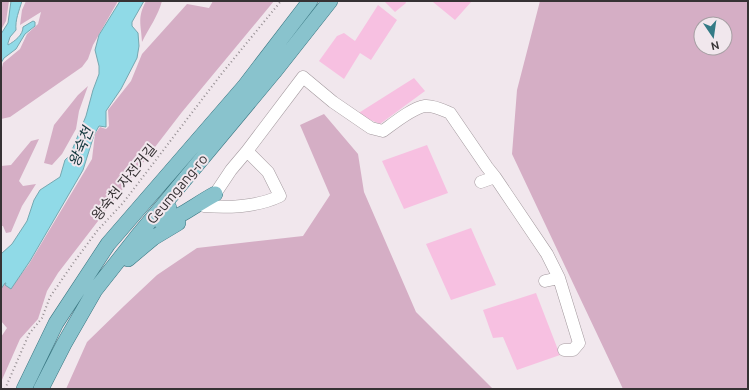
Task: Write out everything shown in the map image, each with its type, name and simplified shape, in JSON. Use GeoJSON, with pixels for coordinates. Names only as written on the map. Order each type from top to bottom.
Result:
{"type":"FeatureCollection","features":[{"type":"Feature","properties":{"kind":"main road","name":"Geumgang-ro"},"geometry":{"type":"LineString","coordinates":[[24,389],[56,323],[108,244],[244,87],[310,1]]}},
{"type":"Feature","properties":{"kind":"main road","name":"Geumgang-ro"},"geometry":{"type":"LineString","coordinates":[[41,389],[64,344],[104,279],[330,1]]}},
{"type":"Feature","properties":{"kind":"main road"},"geometry":{"type":"LineString","coordinates":[[216,194],[198,203],[173,220],[164,223],[159,220],[165,211],[177,200],[234,132],[296,44]]}},
{"type":"Feature","properties":{"kind":"main road"},"geometry":{"type":"LineString","coordinates":[[64,344],[125,262],[153,238],[204,206]]}},
{"type":"Feature","properties":{"kind":"lane"},"geometry":{"type":"LineString","coordinates":[[216,194],[231,170],[303,77],[333,102],[371,128],[383,131],[416,109],[426,106],[442,109],[450,113],[487,167],[495,176],[547,254],[552,267],[559,278],[579,343],[573,350],[564,350]]}},
{"type":"Feature","properties":{"kind":"lane"},"geometry":{"type":"LineString","coordinates":[[204,206],[224,208],[266,201],[280,196],[268,172],[247,151]]}},
{"type":"Feature","properties":{"kind":"lane"},"geometry":{"type":"LineString","coordinates":[[481,182],[495,176]]}},
{"type":"Feature","properties":{"kind":"lane"},"geometry":{"type":"LineString","coordinates":[[545,281],[559,278]]}},
{"type":"Feature","properties":{"kind":"path","name":"왕숙천 자전거길"},"geometry":{"type":"LineString","coordinates":[[4,389],[29,334],[42,318],[50,298],[74,262],[97,231],[124,203],[223,72],[281,1]]}},
{"type":"Feature","properties":{"kind":"shaded area"},"geometry":{"type":"Polygon","coordinates":[[[1,1],[9,1],[6,21],[1,30],[1,1]]]}},
{"type":"Feature","properties":{"kind":"shaded area"},"geometry":{"type":"Polygon","coordinates":[[[26,1],[118,1],[93,45],[88,59],[82,67],[10,117],[1,119],[1,72],[3,63],[20,49],[27,34],[38,24],[41,12],[20,25],[22,10],[26,1]]]}},
{"type":"Feature","properties":{"kind":"shaded area"},"geometry":{"type":"Polygon","coordinates":[[[146,1],[162,1],[156,17],[142,42],[140,26],[141,12],[146,1]]]}},
{"type":"Feature","properties":{"kind":"shaded area"},"geometry":{"type":"Polygon","coordinates":[[[213,1],[274,1],[182,112],[58,273],[47,291],[38,319],[20,339],[1,382],[1,337],[7,328],[1,321],[1,289],[5,282],[5,285],[11,288],[29,264],[92,159],[95,134],[100,127],[106,129],[109,126],[108,110],[131,81],[142,54],[187,4],[209,8],[213,1]]]}},
{"type":"Feature","properties":{"kind":"shaded area"},"geometry":{"type":"Polygon","coordinates":[[[540,1],[748,1],[748,389],[623,389],[512,154],[517,90],[540,1]]]}},
{"type":"Feature","properties":{"kind":"shaded area"},"geometry":{"type":"Polygon","coordinates":[[[88,86],[79,111],[76,129],[62,154],[52,165],[44,163],[54,125],[78,95],[88,86]]]}},
{"type":"Feature","properties":{"kind":"shaded area"},"geometry":{"type":"Polygon","coordinates":[[[324,114],[358,154],[364,192],[416,312],[493,389],[66,389],[87,342],[157,275],[197,248],[303,236],[330,195],[300,125],[324,114]]]}},
{"type":"Feature","properties":{"kind":"shaded area"},"geometry":{"type":"Polygon","coordinates":[[[39,139],[19,181],[23,186],[36,184],[22,206],[11,232],[6,233],[3,226],[1,226],[1,166],[11,165],[31,141],[39,139]]]}},
{"type":"Feature","properties":{"kind":"water"},"geometry":{"type":"Polygon","coordinates":[[[11,1],[22,1],[17,19],[16,30],[10,37],[8,45],[16,40],[23,30],[23,27],[33,21],[35,22],[35,26],[25,34],[16,49],[4,58],[1,63],[1,34],[8,23],[11,1]]]}},
{"type":"Feature","properties":{"kind":"water","name":"왕숙천"},"geometry":{"type":"Polygon","coordinates":[[[120,1],[144,1],[132,22],[132,26],[138,33],[139,46],[137,58],[121,89],[106,111],[106,127],[99,126],[94,135],[83,170],[30,261],[11,289],[5,285],[5,283],[1,289],[1,254],[12,244],[27,221],[34,200],[40,190],[60,177],[65,160],[70,155],[86,116],[99,74],[99,66],[95,50],[99,35],[120,1]]]}},
{"type":"Feature","properties":{"kind":"building"},"geometry":{"type":"Polygon","coordinates":[[[384,1],[405,1],[406,3],[395,12],[384,1]]]}},
{"type":"Feature","properties":{"kind":"building"},"geometry":{"type":"Polygon","coordinates":[[[472,1],[455,20],[433,2],[472,1]]]}},
{"type":"Feature","properties":{"kind":"building"},"geometry":{"type":"Polygon","coordinates":[[[378,5],[397,20],[371,60],[360,53],[344,79],[319,61],[337,36],[344,33],[355,41],[378,5]]]}},
{"type":"Feature","properties":{"kind":"building"},"geometry":{"type":"Polygon","coordinates":[[[414,78],[425,91],[380,124],[357,114],[414,78]]]}},
{"type":"Feature","properties":{"kind":"building"},"geometry":{"type":"Polygon","coordinates":[[[427,145],[448,193],[404,209],[382,161],[427,145]]]}},
{"type":"Feature","properties":{"kind":"building"},"geometry":{"type":"Polygon","coordinates":[[[471,228],[496,285],[451,300],[426,244],[471,228]]]}},
{"type":"Feature","properties":{"kind":"building"},"geometry":{"type":"Polygon","coordinates":[[[536,293],[560,355],[517,370],[503,337],[493,338],[483,310],[536,293]]]}}]}
